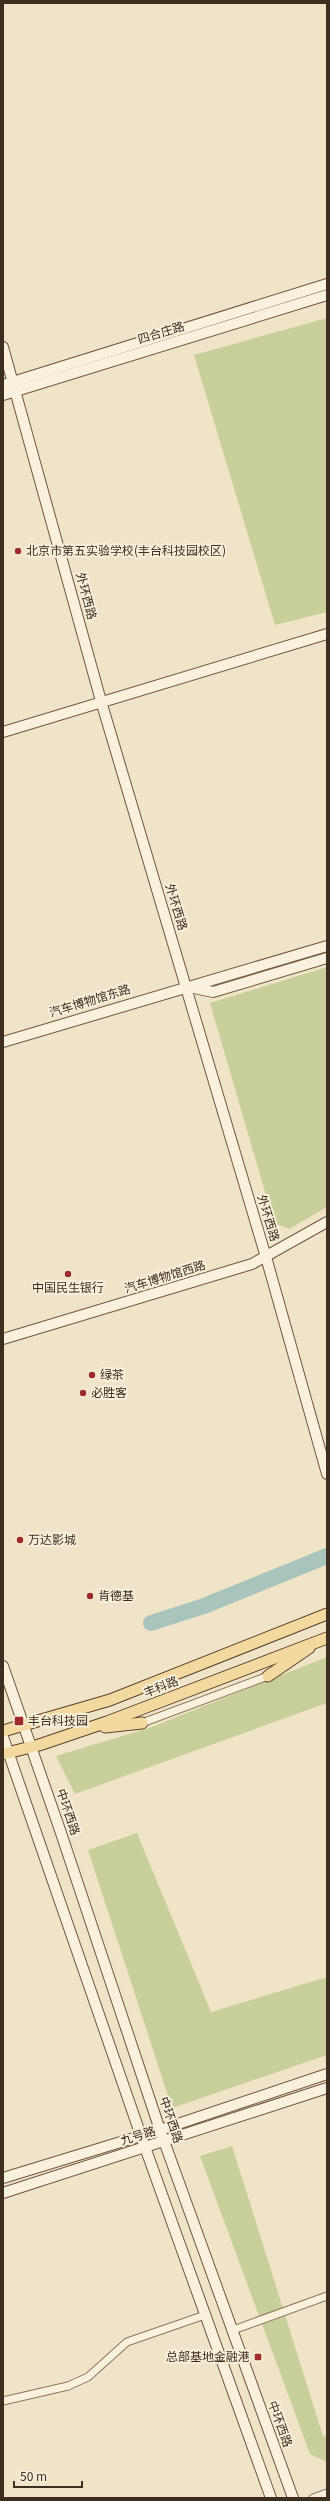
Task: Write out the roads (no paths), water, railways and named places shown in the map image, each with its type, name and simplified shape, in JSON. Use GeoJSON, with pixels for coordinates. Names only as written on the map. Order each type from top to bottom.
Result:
{"type":"FeatureCollection","features":[{"type":"Feature","properties":{"kind":"main road","name":"丰科路"},"geometry":{"type":"LineString","coordinates":[[3,1731],[110,1700],[327,1614]]}},
{"type":"Feature","properties":{"kind":"main road","name":"丰科路"},"geometry":{"type":"LineString","coordinates":[[5,1754],[90,1728],[324,1639]]}},
{"type":"Feature","properties":{"kind":"main road"},"geometry":{"type":"LineString","coordinates":[[268,1676],[324,1639]]}},
{"type":"Feature","properties":{"kind":"main road"},"geometry":{"type":"LineString","coordinates":[[90,1728],[142,1723]]}},
{"type":"Feature","properties":{"kind":"street","name":"四合庄路"},"geometry":{"type":"LineString","coordinates":[[3,395],[14,387],[327,284]]}},
{"type":"Feature","properties":{"kind":"street","name":"四合庄路"},"geometry":{"type":"LineString","coordinates":[[3,385],[14,387],[327,295]]}},
{"type":"Feature","properties":{"kind":"street","name":"外环西路"},"geometry":{"type":"LineString","coordinates":[[3,347],[101,701],[266,1257],[327,1474]]}},
{"type":"Feature","properties":{"kind":"street"},"geometry":{"type":"LineString","coordinates":[[3,732],[101,701],[327,634]]}},
{"type":"Feature","properties":{"kind":"street","name":"汽车博物馆东路"},"geometry":{"type":"LineString","coordinates":[[3,1042],[185,986],[215,980],[327,946]]}},
{"type":"Feature","properties":{"kind":"street"},"geometry":{"type":"LineString","coordinates":[[185,986],[214,992],[327,958]]}},
{"type":"Feature","properties":{"kind":"street","name":"汽车博物馆西路"},"geometry":{"type":"LineString","coordinates":[[3,1339],[252,1264],[327,1222]]}},
{"type":"Feature","properties":{"kind":"street","name":"中环西路"},"geometry":{"type":"LineString","coordinates":[[3,1666],[160,2130],[293,2498]]}},
{"type":"Feature","properties":{"kind":"street"},"geometry":{"type":"LineString","coordinates":[[142,1723],[268,1676]]}},
{"type":"Feature","properties":{"kind":"street"},"geometry":{"type":"LineString","coordinates":[[3,1737],[5,1754],[271,2498]]}},
{"type":"Feature","properties":{"kind":"street","name":"九号路"},"geometry":{"type":"LineString","coordinates":[[3,2178],[160,2130],[327,2074]]}},
{"type":"Feature","properties":{"kind":"street","name":"九号路"},"geometry":{"type":"LineString","coordinates":[[3,2193],[327,2088]]}},
{"type":"Feature","properties":{"kind":"street"},"geometry":{"type":"LineString","coordinates":[[233,2330],[327,2296]]}},
{"type":"Feature","properties":{"kind":"street"},"geometry":{"type":"LineString","coordinates":[[3,2401],[68,2386],[88,2377],[127,2342],[205,2315]]}},
{"type":"Feature","properties":{"kind":"street"},"geometry":{"type":"LineString","coordinates":[[313,2498],[327,2493]]}},
{"type":"Feature","properties":{"kind":"waterway"},"geometry":{"type":"LineString","coordinates":[[151,1623],[204,1606],[327,1556]]}},
{"type":"Feature","properties":{"kind":"place","name":"北京市第五实验学校(丰台科技园校区)"},"geometry":{"type":"Point","coordinates":[18,551]}},
{"type":"Feature","properties":{"kind":"place","name":"中国民生银行"},"geometry":{"type":"Point","coordinates":[68,1274]}},
{"type":"Feature","properties":{"kind":"place","name":"绿茶"},"geometry":{"type":"Point","coordinates":[92,1375]}},
{"type":"Feature","properties":{"kind":"place","name":"必胜客"},"geometry":{"type":"Point","coordinates":[83,1393]}},
{"type":"Feature","properties":{"kind":"place","name":"万达影城"},"geometry":{"type":"Point","coordinates":[20,1540]}},
{"type":"Feature","properties":{"kind":"place","name":"肯德基"},"geometry":{"type":"Point","coordinates":[90,1596]}},
{"type":"Feature","properties":{"kind":"place","name":"丰台科技园"},"geometry":{"type":"Point","coordinates":[19,1721]}},
{"type":"Feature","properties":{"kind":"place","name":"总部基地金融港"},"geometry":{"type":"Point","coordinates":[258,2357]}}]}
